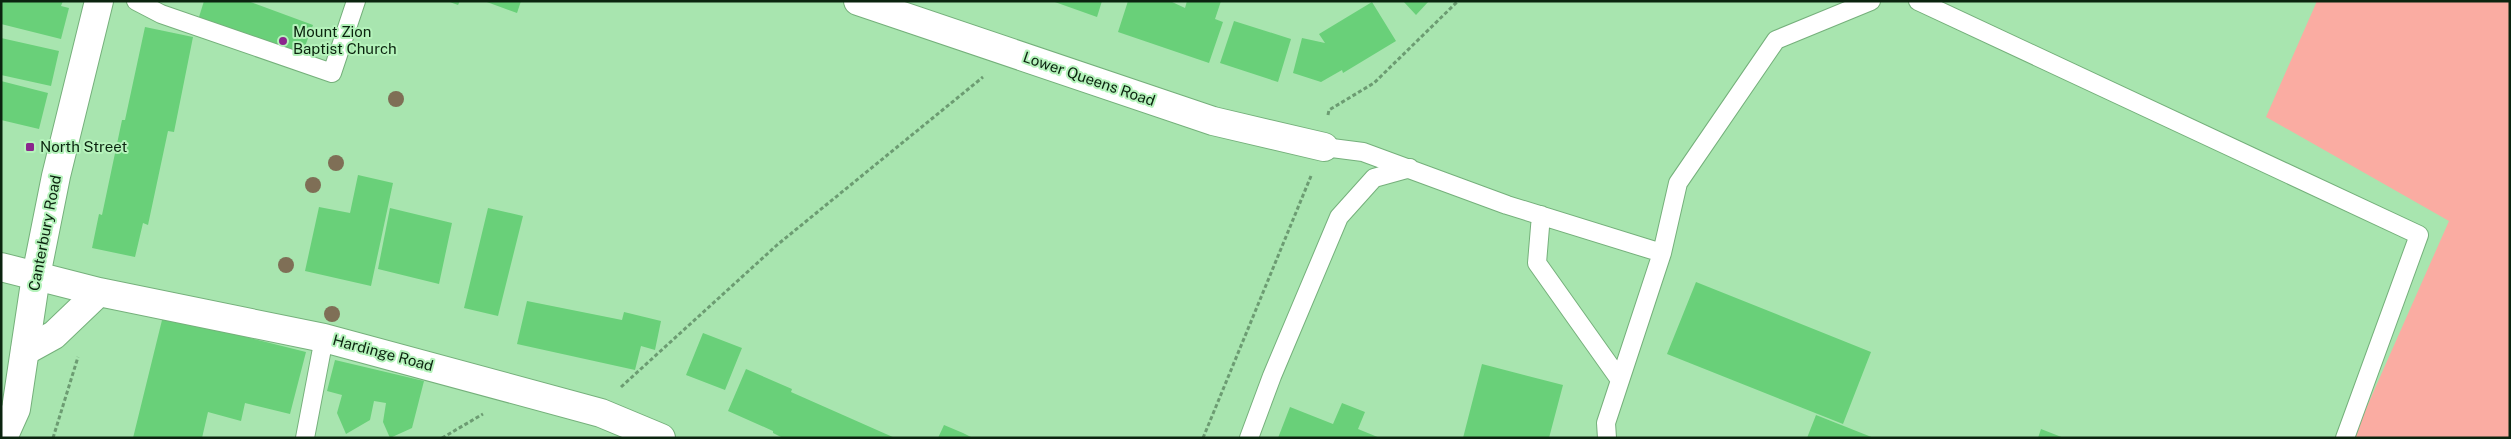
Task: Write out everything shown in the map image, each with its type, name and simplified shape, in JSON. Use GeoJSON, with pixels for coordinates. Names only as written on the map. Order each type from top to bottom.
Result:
{"type":"FeatureCollection","features":[{"type":"Feature","properties":{"kind":"street","name":"Canterbury Road"},"geometry":{"type":"LineString","coordinates":[[4,438],[16,409],[36,276],[56,176],[100,1]]}},
{"type":"Feature","properties":{"kind":"street","name":"Lower Queens Road"},"geometry":{"type":"LineString","coordinates":[[858,1],[1213,121],[1324,147]]}},
{"type":"Feature","properties":{"kind":"street","name":"Hardinge Road"},"geometry":{"type":"LineString","coordinates":[[1,267],[99,292],[324,338],[601,413],[661,438]]}},
{"type":"Feature","properties":{"kind":"street"},"geometry":{"type":"LineString","coordinates":[[25,351],[54,335],[99,292]]}},
{"type":"Feature","properties":{"kind":"street","name":"Canterbury Road"},"geometry":{"type":"LineString","coordinates":[[16,409],[20,438]]}},
{"type":"Feature","properties":{"kind":"lane"},"geometry":{"type":"LineString","coordinates":[[136,1],[161,14],[332,73],[356,1]]}},
{"type":"Feature","properties":{"kind":"lane"},"geometry":{"type":"LineString","coordinates":[[1607,438],[1606,423],[1662,253],[1678,182],[1776,40],[1871,1]]}},
{"type":"Feature","properties":{"kind":"lane"},"geometry":{"type":"LineString","coordinates":[[1918,1],[2419,235],[2345,438]]}},
{"type":"Feature","properties":{"kind":"lane"},"geometry":{"type":"LineString","coordinates":[[1324,147],[1363,152],[1541,215],[1662,253]]}},
{"type":"Feature","properties":{"kind":"lane"},"geometry":{"type":"LineString","coordinates":[[1249,438],[1272,376],[1339,217],[1374,178],[1410,168]]}},
{"type":"Feature","properties":{"kind":"lane"},"geometry":{"type":"LineString","coordinates":[[1541,215],[1537,263],[1620,380]]}},
{"type":"Feature","properties":{"kind":"lane"},"geometry":{"type":"LineString","coordinates":[[305,438],[324,338]]}},
{"type":"Feature","properties":{"kind":"path"},"geometry":{"type":"LineString","coordinates":[[1203,438],[1324,147],[1329,110],[1374,83],[1458,1]]}},
{"type":"Feature","properties":{"kind":"path"},"geometry":{"type":"LineString","coordinates":[[601,413],[620,388],[777,245],[1012,53]]}},
{"type":"Feature","properties":{"kind":"path"},"geometry":{"type":"LineString","coordinates":[[52,438],[78,356]]}},
{"type":"Feature","properties":{"kind":"path"},"geometry":{"type":"LineString","coordinates":[[442,438],[491,410],[496,384]]}},
{"type":"Feature","properties":{"kind":"shaded area"},"geometry":{"type":"Polygon","coordinates":[[[2317,1],[2510,1],[2510,438],[2353,438],[2449,221],[2266,117],[2317,1]]]}},
{"type":"Feature","properties":{"kind":"building"},"geometry":{"type":"Polygon","coordinates":[[[1,1],[63,1],[61,6],[69,8],[61,39],[1,24],[1,1]]]}},
{"type":"Feature","properties":{"kind":"building","name":"Mount Zion Baptist Church"},"geometry":{"type":"Polygon","coordinates":[[[204,1],[248,1],[313,25],[301,57],[199,17],[204,1]]]}},
{"type":"Feature","properties":{"kind":"building"},"geometry":{"type":"Polygon","coordinates":[[[447,1],[460,1],[458,5],[447,1]]]}},
{"type":"Feature","properties":{"kind":"building"},"geometry":{"type":"Polygon","coordinates":[[[484,1],[521,1],[517,13],[484,1]]]}},
{"type":"Feature","properties":{"kind":"building"},"geometry":{"type":"Polygon","coordinates":[[[1052,1],[1102,1],[1097,17],[1052,1]]]}},
{"type":"Feature","properties":{"kind":"building"},"geometry":{"type":"Polygon","coordinates":[[[1128,1],[1170,1],[1185,8],[1187,1],[1221,1],[1215,19],[1223,22],[1209,63],[1118,32],[1128,1]]]}},
{"type":"Feature","properties":{"kind":"building"},"geometry":{"type":"Polygon","coordinates":[[[1403,1],[1429,1],[1416,15],[1403,1]]]}},
{"type":"Feature","properties":{"kind":"building"},"geometry":{"type":"Polygon","coordinates":[[[1372,2],[1396,41],[1343,73],[1342,70],[1321,82],[1293,73],[1302,38],[1325,43],[1319,34],[1372,2]]]}},
{"type":"Feature","properties":{"kind":"building"},"geometry":{"type":"Polygon","coordinates":[[[1234,21],[1291,39],[1278,82],[1220,63],[1234,21]]]}},
{"type":"Feature","properties":{"kind":"building"},"geometry":{"type":"Polygon","coordinates":[[[145,27],[193,37],[174,132],[168,131],[148,225],[143,223],[135,257],[92,248],[99,214],[102,215],[122,120],[125,120],[145,27]]]}},
{"type":"Feature","properties":{"kind":"building"},"geometry":{"type":"Polygon","coordinates":[[[1,38],[59,51],[51,86],[1,75],[1,38]]]}},
{"type":"Feature","properties":{"kind":"building"},"geometry":{"type":"Polygon","coordinates":[[[1,81],[48,93],[39,129],[1,120],[1,81]]]}},
{"type":"Feature","properties":{"kind":"building"},"geometry":{"type":"Polygon","coordinates":[[[358,175],[393,183],[371,286],[305,271],[319,207],[350,213],[358,175]]]}},
{"type":"Feature","properties":{"kind":"building"},"geometry":{"type":"Polygon","coordinates":[[[390,208],[452,223],[439,284],[378,269],[390,208]]]}},
{"type":"Feature","properties":{"kind":"building"},"geometry":{"type":"Polygon","coordinates":[[[488,208],[523,216],[498,316],[464,308],[488,208]]]}},
{"type":"Feature","properties":{"kind":"building"},"geometry":{"type":"Polygon","coordinates":[[[1696,282],[1871,352],[1843,424],[1667,354],[1696,282]]]}},
{"type":"Feature","properties":{"kind":"building"},"geometry":{"type":"Polygon","coordinates":[[[527,301],[622,320],[624,312],[661,321],[655,350],[641,346],[635,370],[517,344],[527,301]]]}},
{"type":"Feature","properties":{"kind":"building"},"geometry":{"type":"Polygon","coordinates":[[[163,316],[306,352],[290,414],[245,403],[241,421],[208,412],[202,438],[133,438],[163,316]]]}},
{"type":"Feature","properties":{"kind":"building"},"geometry":{"type":"Polygon","coordinates":[[[703,333],[742,348],[725,390],[686,375],[703,333]]]}},
{"type":"Feature","properties":{"kind":"building"},"geometry":{"type":"Polygon","coordinates":[[[335,360],[424,381],[412,428],[390,438],[383,422],[386,403],[374,401],[370,420],[346,434],[337,413],[342,395],[327,391],[335,360]]]}},
{"type":"Feature","properties":{"kind":"building"},"geometry":{"type":"Polygon","coordinates":[[[1482,364],[1563,385],[1549,438],[1463,438],[1482,364]]]}},
{"type":"Feature","properties":{"kind":"building"},"geometry":{"type":"Polygon","coordinates":[[[746,369],[792,389],[791,392],[895,438],[783,438],[773,433],[773,431],[728,411],[746,369]]]}},
{"type":"Feature","properties":{"kind":"building"},"geometry":{"type":"Polygon","coordinates":[[[1342,403],[1365,412],[1358,429],[1380,438],[1278,438],[1290,407],[1333,424],[1342,403]]]}},
{"type":"Feature","properties":{"kind":"building"},"geometry":{"type":"Polygon","coordinates":[[[1816,415],[1874,438],[1807,438],[1816,415]]]}},
{"type":"Feature","properties":{"kind":"building"},"geometry":{"type":"Polygon","coordinates":[[[944,425],[963,433],[973,438],[938,438],[944,425]]]}},
{"type":"Feature","properties":{"kind":"building"},"geometry":{"type":"Polygon","coordinates":[[[2041,429],[2064,438],[2038,438],[2041,429]]]}},
{"type":"Feature","properties":{"kind":"place","name":"Mount Zion Baptist Church"},"geometry":{"type":"Point","coordinates":[283,41]}},
{"type":"Feature","properties":{"kind":"place","name":"North Street"},"geometry":{"type":"Point","coordinates":[30,147]}}]}
